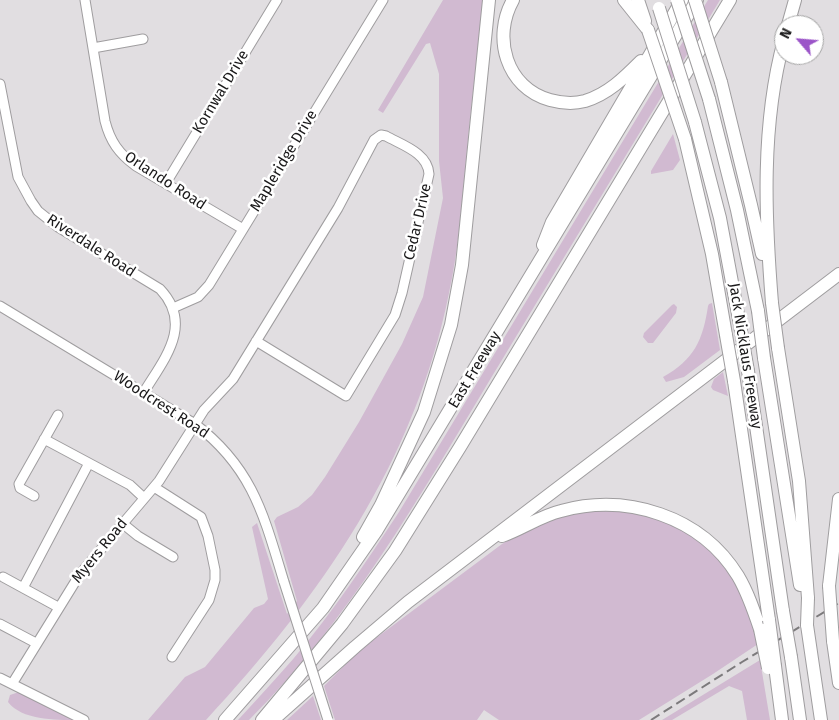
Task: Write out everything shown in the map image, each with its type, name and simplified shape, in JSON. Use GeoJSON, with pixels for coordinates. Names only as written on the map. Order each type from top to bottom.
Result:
{"type":"FeatureCollection","features":[{"type":"Feature","properties":{"kind":"highway"},"geometry":{"type":"LineString","coordinates":[[270,670],[318,606],[367,531],[410,444],[435,379],[451,325],[462,264],[489,0]]}},
{"type":"Feature","properties":{"kind":"highway"},"geometry":{"type":"LineString","coordinates":[[512,0],[504,17],[502,27],[506,59],[521,83],[534,93],[545,98],[562,102],[576,102],[584,101],[604,92],[616,85],[653,48]]}},
{"type":"Feature","properties":{"kind":"highway"},"geometry":{"type":"LineString","coordinates":[[624,0],[648,30]]}},
{"type":"Feature","properties":{"kind":"highway"},"geometry":{"type":"LineString","coordinates":[[638,0],[685,139],[712,254],[734,382],[769,620],[772,669],[781,720]]}},
{"type":"Feature","properties":{"kind":"highway","name":"Jack Nicklaus Freeway"},"geometry":{"type":"LineString","coordinates":[[677,0],[709,99],[737,210],[758,311],[764,358],[806,599],[807,625],[821,720]]}},
{"type":"Feature","properties":{"kind":"highway"},"geometry":{"type":"LineString","coordinates":[[527,284],[552,222],[682,0]]}},
{"type":"Feature","properties":{"kind":"highway"},"geometry":{"type":"LineString","coordinates":[[696,0],[721,82],[751,205],[772,303]]}},
{"type":"Feature","properties":{"kind":"highway","name":"East Freeway"},"geometry":{"type":"LineString","coordinates":[[225,720],[323,608],[351,570],[432,441],[696,0]]}},
{"type":"Feature","properties":{"kind":"highway","name":"East Freeway"},"geometry":{"type":"LineString","coordinates":[[262,720],[342,624],[395,551],[730,0]]}},
{"type":"Feature","properties":{"kind":"highway"},"geometry":{"type":"LineString","coordinates":[[791,15],[795,0]]}},
{"type":"Feature","properties":{"kind":"highway","name":"Jack Nicklaus Freeway"},"geometry":{"type":"LineString","coordinates":[[658,4],[695,122],[720,218],[748,371],[800,720]]}},
{"type":"Feature","properties":{"kind":"highway"},"geometry":{"type":"LineString","coordinates":[[779,65],[771,110],[766,173],[767,234],[772,303],[798,480],[806,599]]}},
{"type":"Feature","properties":{"kind":"highway"},"geometry":{"type":"LineString","coordinates":[[272,720],[382,624],[839,274]]}},
{"type":"Feature","properties":{"kind":"highway"},"geometry":{"type":"LineString","coordinates":[[839,499],[829,586],[833,641],[839,683]]}},
{"type":"Feature","properties":{"kind":"highway"},"geometry":{"type":"LineString","coordinates":[[488,541],[514,532],[547,515],[589,505],[618,504],[652,510],[687,526],[722,556],[738,576],[751,602],[772,669]]}},
{"type":"Feature","properties":{"kind":"street","name":"Orlando Road"},"geometry":{"type":"LineString","coordinates":[[85,0],[105,121],[111,140],[129,161],[243,229]]}},
{"type":"Feature","properties":{"kind":"street","name":"Kornwal Drive"},"geometry":{"type":"LineString","coordinates":[[166,183],[277,0]]}},
{"type":"Feature","properties":{"kind":"street","name":"Mapleridge Drive"},"geometry":{"type":"LineString","coordinates":[[173,308],[198,297],[204,291],[383,0]]}},
{"type":"Feature","properties":{"kind":"street"},"geometry":{"type":"LineString","coordinates":[[93,48],[143,40]]}},
{"type":"Feature","properties":{"kind":"street","name":"Riverdale Road"},"geometry":{"type":"LineString","coordinates":[[0,84],[18,177],[38,211],[58,227],[160,289],[173,308]]}},
{"type":"Feature","properties":{"kind":"street","name":"Cedar Drive"},"geometry":{"type":"LineString","coordinates":[[195,424],[212,399],[233,378],[338,208],[374,140],[381,135],[386,136],[422,157],[428,164],[429,174],[402,293],[395,315],[346,396],[256,341]]}},
{"type":"Feature","properties":{"kind":"street","name":"Woodcrest Road"},"geometry":{"type":"LineString","coordinates":[[0,306],[195,424],[226,451],[247,479],[264,518],[328,720]]}},
{"type":"Feature","properties":{"kind":"street"},"geometry":{"type":"LineString","coordinates":[[144,392],[171,345],[176,324],[173,308]]}},
{"type":"Feature","properties":{"kind":"street"},"geometry":{"type":"LineString","coordinates":[[34,496],[20,488],[19,484],[58,414]]}},
{"type":"Feature","properties":{"kind":"street","name":"Myers Road"},"geometry":{"type":"LineString","coordinates":[[12,684],[80,574],[154,487],[172,463],[195,424]]}},
{"type":"Feature","properties":{"kind":"street"},"geometry":{"type":"LineString","coordinates":[[44,439],[130,485],[144,498]]}},
{"type":"Feature","properties":{"kind":"street"},"geometry":{"type":"LineString","coordinates":[[23,588],[88,463]]}},
{"type":"Feature","properties":{"kind":"street"},"geometry":{"type":"LineString","coordinates":[[154,487],[201,516],[208,536],[215,570],[215,580],[209,600],[172,657]]}},
{"type":"Feature","properties":{"kind":"street"},"geometry":{"type":"LineString","coordinates":[[122,524],[173,558]]}},
{"type":"Feature","properties":{"kind":"street"},"geometry":{"type":"LineString","coordinates":[[2,577],[58,607]]}},
{"type":"Feature","properties":{"kind":"street"},"geometry":{"type":"LineString","coordinates":[[0,624],[36,643]]}},
{"type":"Feature","properties":{"kind":"street"},"geometry":{"type":"LineString","coordinates":[[0,678],[84,720]]}},
{"type":"Feature","properties":{"kind":"shaded area"},"geometry":{"type":"Polygon","coordinates":[[[443,0],[483,0],[455,262],[434,355],[413,414],[387,470],[358,523],[288,625],[248,673],[206,720],[148,720],[185,677],[205,667],[254,608],[264,604],[268,599],[252,527],[257,523],[287,614],[297,601],[274,521],[277,517],[298,507],[312,495],[325,477],[359,422],[402,344],[423,297],[443,198],[439,161],[439,74],[430,43],[426,44],[383,113],[378,110],[443,0]]]}},
{"type":"Feature","properties":{"kind":"shaded area"},"geometry":{"type":"Polygon","coordinates":[[[708,0],[720,0],[409,513],[351,599],[319,641],[285,682],[249,720],[238,720],[294,658],[336,605],[399,512],[708,0]]]}},
{"type":"Feature","properties":{"kind":"shaded area"},"geometry":{"type":"Polygon","coordinates":[[[673,134],[680,160],[673,170],[651,174],[651,171],[673,134]]]}},
{"type":"Feature","properties":{"kind":"shaded area"},"geometry":{"type":"Polygon","coordinates":[[[712,303],[720,350],[684,377],[666,382],[663,377],[682,364],[695,348],[700,339],[708,306],[712,303]]]}},
{"type":"Feature","properties":{"kind":"shaded area"},"geometry":{"type":"Polygon","coordinates":[[[674,304],[677,307],[676,313],[653,343],[648,343],[643,337],[644,333],[674,304]]]}},
{"type":"Feature","properties":{"kind":"shaded area"},"geometry":{"type":"Polygon","coordinates":[[[723,372],[728,396],[713,390],[711,387],[714,379],[723,372]]]}},
{"type":"Feature","properties":{"kind":"shaded area"},"geometry":{"type":"Polygon","coordinates":[[[627,510],[674,524],[705,546],[716,557],[735,582],[742,596],[754,627],[758,644],[639,720],[499,720],[484,710],[477,720],[335,720],[324,686],[360,650],[502,544],[539,524],[576,511],[627,510]]]}},
{"type":"Feature","properties":{"kind":"shaded area"},"geometry":{"type":"Polygon","coordinates":[[[760,660],[770,720],[747,720],[742,691],[729,686],[672,720],[662,720],[760,660]]]}},
{"type":"Feature","properties":{"kind":"shaded area"},"geometry":{"type":"Polygon","coordinates":[[[19,692],[78,720],[39,718],[21,712],[8,702],[10,695],[19,692]]]}},
{"type":"Feature","properties":{"kind":"shaded area"},"geometry":{"type":"Polygon","coordinates":[[[313,696],[321,720],[287,720],[313,696]]]}},
{"type":"Feature","properties":{"kind":"railway"},"geometry":{"type":"LineString","coordinates":[[651,720],[839,603]]}}]}
